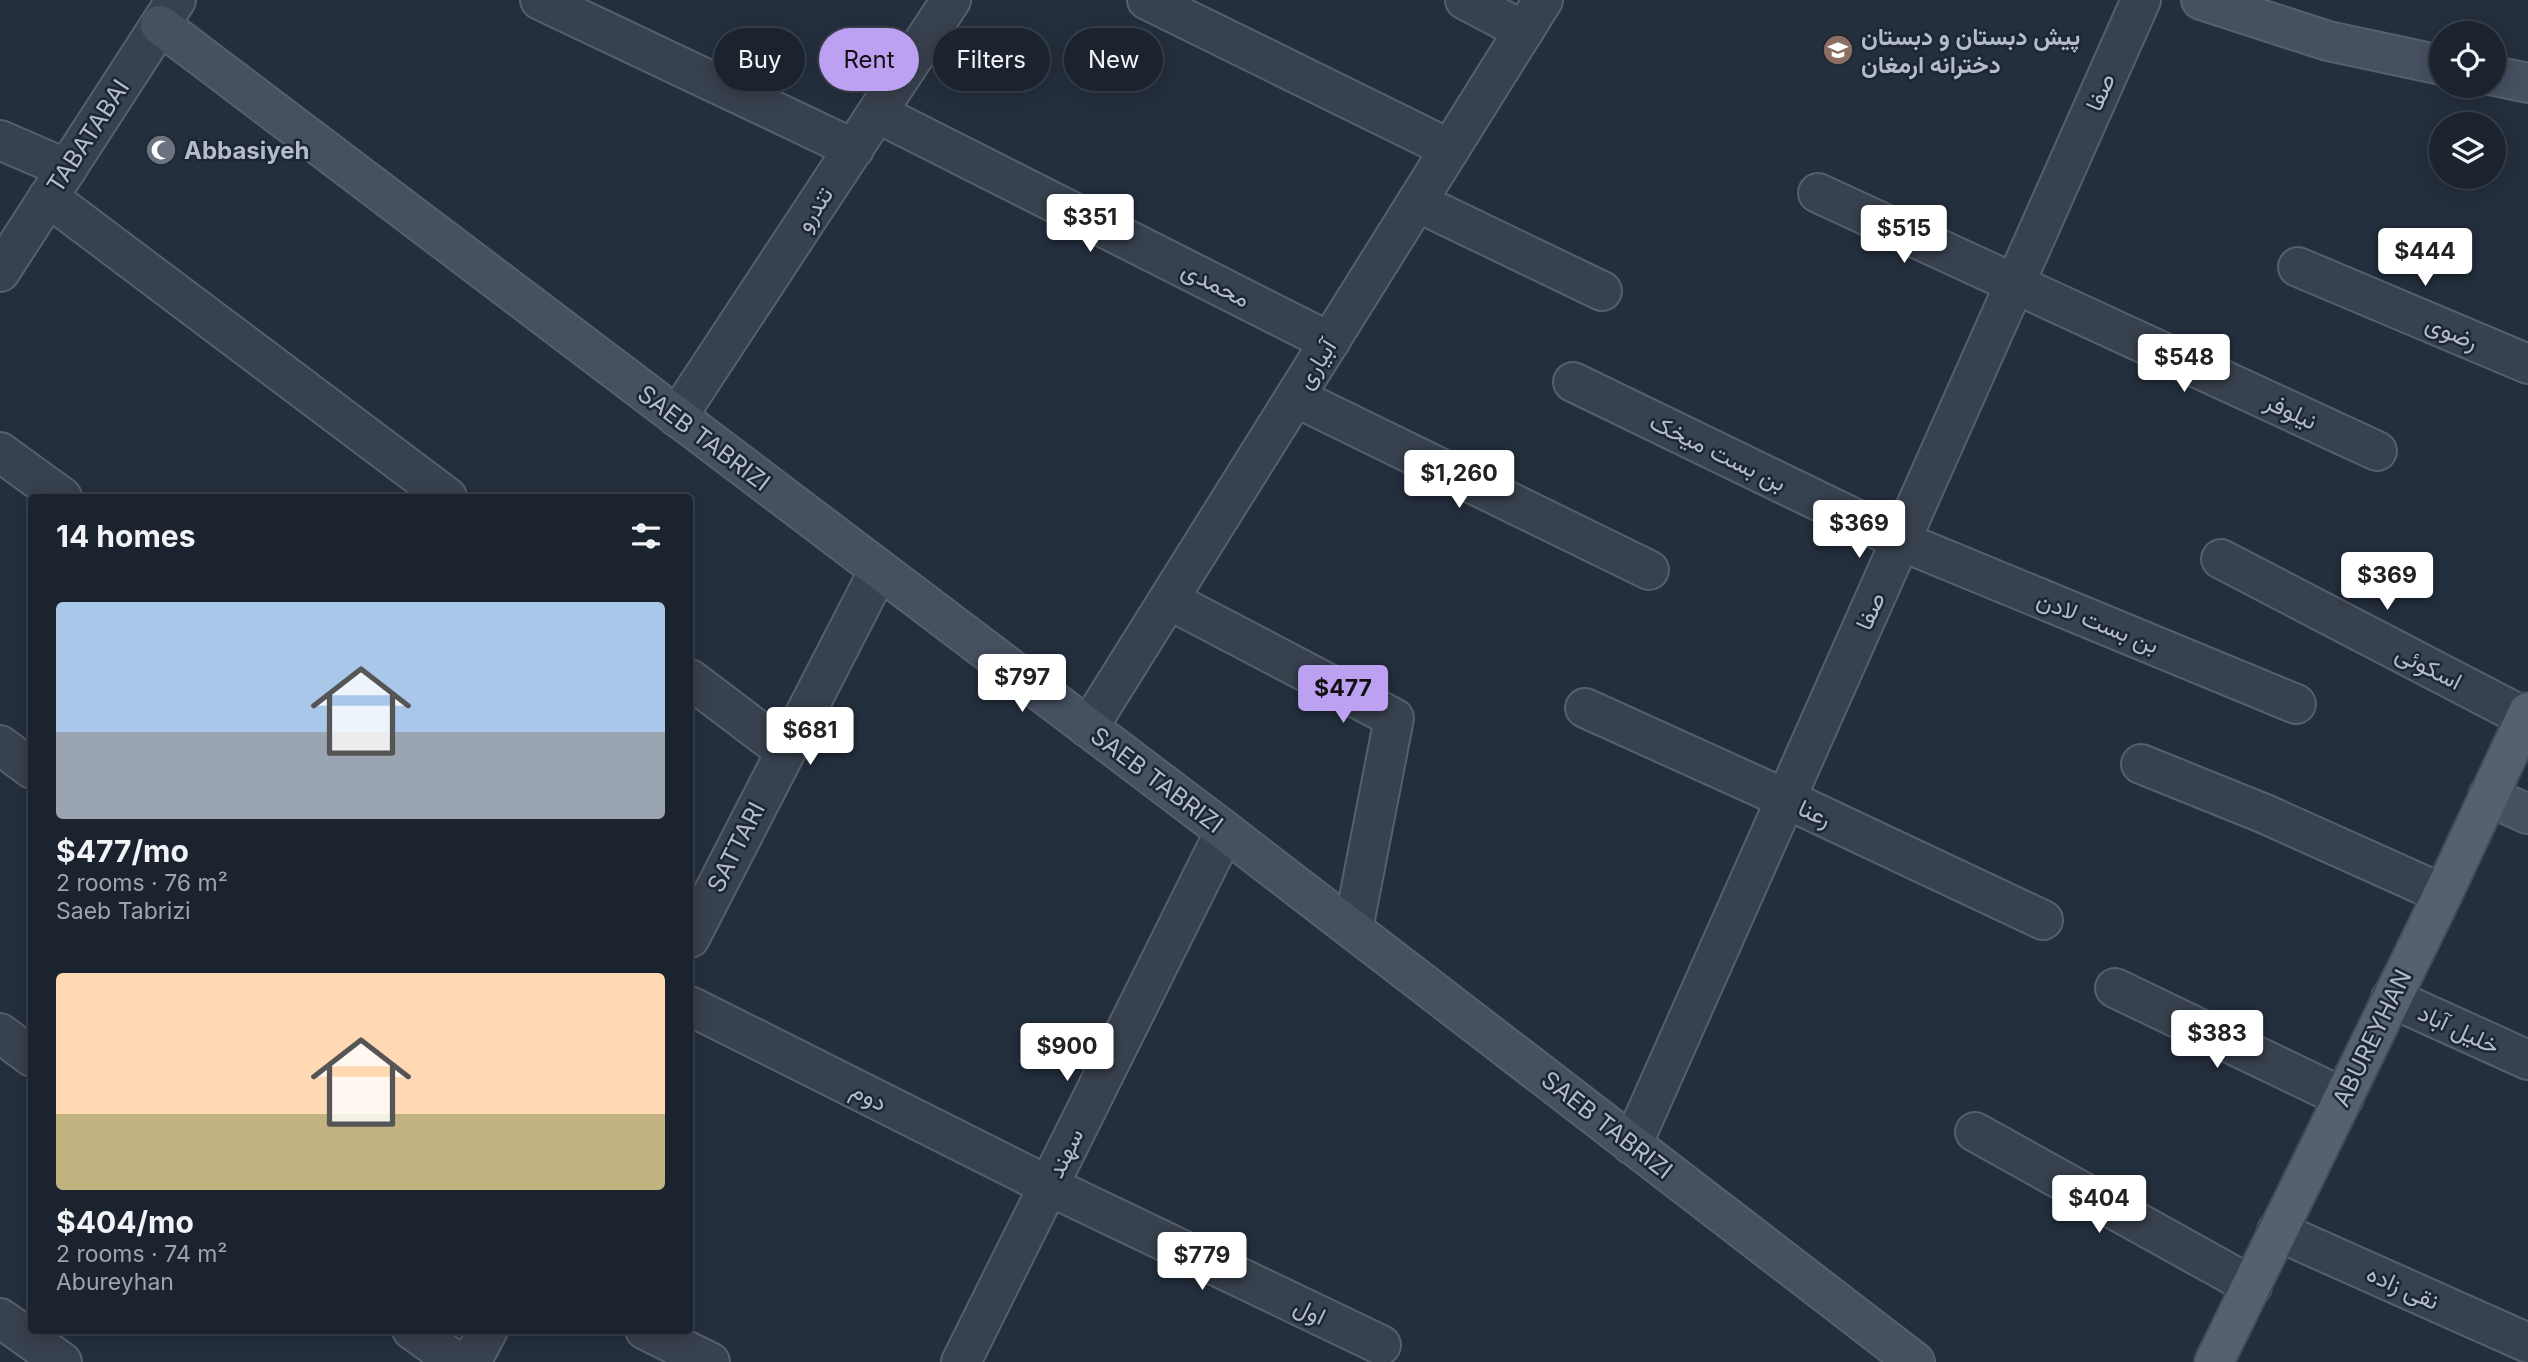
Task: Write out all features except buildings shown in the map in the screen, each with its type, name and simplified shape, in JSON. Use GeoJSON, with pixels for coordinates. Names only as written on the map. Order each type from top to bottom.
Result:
{"type":"FeatureCollection","features":[{"type":"Feature","properties":{"kind":"main road"},"geometry":{"type":"LineString","coordinates":[[2206,1],[2328,41],[2429,62]]}},
{"type":"Feature","properties":{"kind":"main road","name":"SAEB TABRIZI"},"geometry":{"type":"LineString","coordinates":[[168,12],[677,417],[1225,831],[1915,1362]]}},
{"type":"Feature","properties":{"kind":"main road"},"geometry":{"type":"LineString","coordinates":[[2506,78],[2528,83]]}},
{"type":"Feature","properties":{"kind":"main road","name":"ABUREYHAN"},"geometry":{"type":"LineString","coordinates":[[2214,1362],[2443,894],[2527,715]]}},
{"type":"Feature","properties":{"kind":"main road"},"geometry":{"type":"LineString","coordinates":[[2488,796],[2528,814]]}},
{"type":"Feature","properties":{"kind":"street"},"geometry":{"type":"LineString","coordinates":[[540,0],[854,149]]}},
{"type":"Feature","properties":{"kind":"street","name":"تندرو"},"geometry":{"type":"LineString","coordinates":[[677,417],[951,0]]}},
{"type":"Feature","properties":{"kind":"street"},"geometry":{"type":"LineString","coordinates":[[1147,0],[1450,149]]}},
{"type":"Feature","properties":{"kind":"street"},"geometry":{"type":"LineString","coordinates":[[1465,0],[1533,15]]}},
{"type":"Feature","properties":{"kind":"street","name":"صفا"},"geometry":{"type":"LineString","coordinates":[[1632,1144],[2141,0]]}},
{"type":"Feature","properties":{"kind":"street","name":"TABATABAI"},"geometry":{"type":"LineString","coordinates":[[0,272],[168,12]]}},
{"type":"Feature","properties":{"kind":"street","name":"آبیاری"},"geometry":{"type":"LineString","coordinates":[[1088,728],[1533,15]]}},
{"type":"Feature","properties":{"kind":"street","name":"محمدی"},"geometry":{"type":"LineString","coordinates":[[877,113],[1330,342]]}},
{"type":"Feature","properties":{"kind":"street"},"geometry":{"type":"LineString","coordinates":[[0,140],[443,494]]}},
{"type":"Feature","properties":{"kind":"street","name":"نیلوفر"},"geometry":{"type":"LineString","coordinates":[[1818,193],[2377,451]]}},
{"type":"Feature","properties":{"kind":"street"},"geometry":{"type":"LineString","coordinates":[[1417,202],[1602,291]]}},
{"type":"Feature","properties":{"kind":"street","name":"رضوی"},"geometry":{"type":"LineString","coordinates":[[2298,267],[2528,364]]}},
{"type":"Feature","properties":{"kind":"street","name":"بن بست میخک"},"geometry":{"type":"LineString","coordinates":[[1573,382],[1900,541]]}},
{"type":"Feature","properties":{"kind":"street"},"geometry":{"type":"LineString","coordinates":[[1295,397],[1649,570]]}},
{"type":"Feature","properties":{"kind":"street"},"geometry":{"type":"LineString","coordinates":[[0,452],[58,494]]}},
{"type":"Feature","properties":{"kind":"street","name":"بن بست لادن"},"geometry":{"type":"LineString","coordinates":[[1900,541],[2296,704]]}},
{"type":"Feature","properties":{"kind":"street","name":"اسکوئی"},"geometry":{"type":"LineString","coordinates":[[2221,559],[2527,715]]}},
{"type":"Feature","properties":{"kind":"street","name":"SATTARI"},"geometry":{"type":"LineString","coordinates":[[693,931],[878,570]]}},
{"type":"Feature","properties":{"kind":"street"},"geometry":{"type":"LineString","coordinates":[[1169,600],[1394,719],[1353,929]]}},
{"type":"Feature","properties":{"kind":"street"},"geometry":{"type":"LineString","coordinates":[[693,681],[785,751]]}},
{"type":"Feature","properties":{"kind":"street","name":"رعنا"},"geometry":{"type":"LineString","coordinates":[[1585,708],[2043,920]]}},
{"type":"Feature","properties":{"kind":"street"},"geometry":{"type":"LineString","coordinates":[[0,745],[28,766]]}},
{"type":"Feature","properties":{"kind":"street"},"geometry":{"type":"LineString","coordinates":[[2141,764],[2264,814],[2443,894]]}},
{"type":"Feature","properties":{"kind":"street","name":"سهند"},"geometry":{"type":"LineString","coordinates":[[961,1362],[1225,831]]}},
{"type":"Feature","properties":{"kind":"street"},"geometry":{"type":"LineString","coordinates":[[2115,988],[2344,1098]]}},
{"type":"Feature","properties":{"kind":"street","name":"خلیل آباد"},"geometry":{"type":"LineString","coordinates":[[2391,998],[2528,1060]]}},
{"type":"Feature","properties":{"kind":"street","name":"دوم"},"geometry":{"type":"LineString","coordinates":[[693,1008],[1049,1186]]}},
{"type":"Feature","properties":{"kind":"street"},"geometry":{"type":"LineString","coordinates":[[0,1033],[28,1054]]}},
{"type":"Feature","properties":{"kind":"street"},"geometry":{"type":"LineString","coordinates":[[1975,1132],[2252,1286]]}},
{"type":"Feature","properties":{"kind":"street","name":"اول"},"geometry":{"type":"LineString","coordinates":[[1049,1186],[1381,1345]]}},
{"type":"Feature","properties":{"kind":"street","name":"نقی زاده"},"geometry":{"type":"LineString","coordinates":[[2277,1231],[2528,1343]]}},
{"type":"Feature","properties":{"kind":"street"},"geometry":{"type":"LineString","coordinates":[[0,1318],[62,1362]]}},
{"type":"Feature","properties":{"kind":"street"},"geometry":{"type":"LineString","coordinates":[[418,1334],[457,1362]]}},
{"type":"Feature","properties":{"kind":"street"},"geometry":{"type":"LineString","coordinates":[[471,1362],[486,1334]]}},
{"type":"Feature","properties":{"kind":"street"},"geometry":{"type":"LineString","coordinates":[[653,1334],[710,1362]]}},
{"type":"Feature","properties":{"kind":"place","name":"پیش دبستان و دبستان دخترانه ارمغان"},"geometry":{"type":"Point","coordinates":[1838,50]}},
{"type":"Feature","properties":{"kind":"place","name":"Abbasiyeh"},"geometry":{"type":"Point","coordinates":[161,150]}}]}
